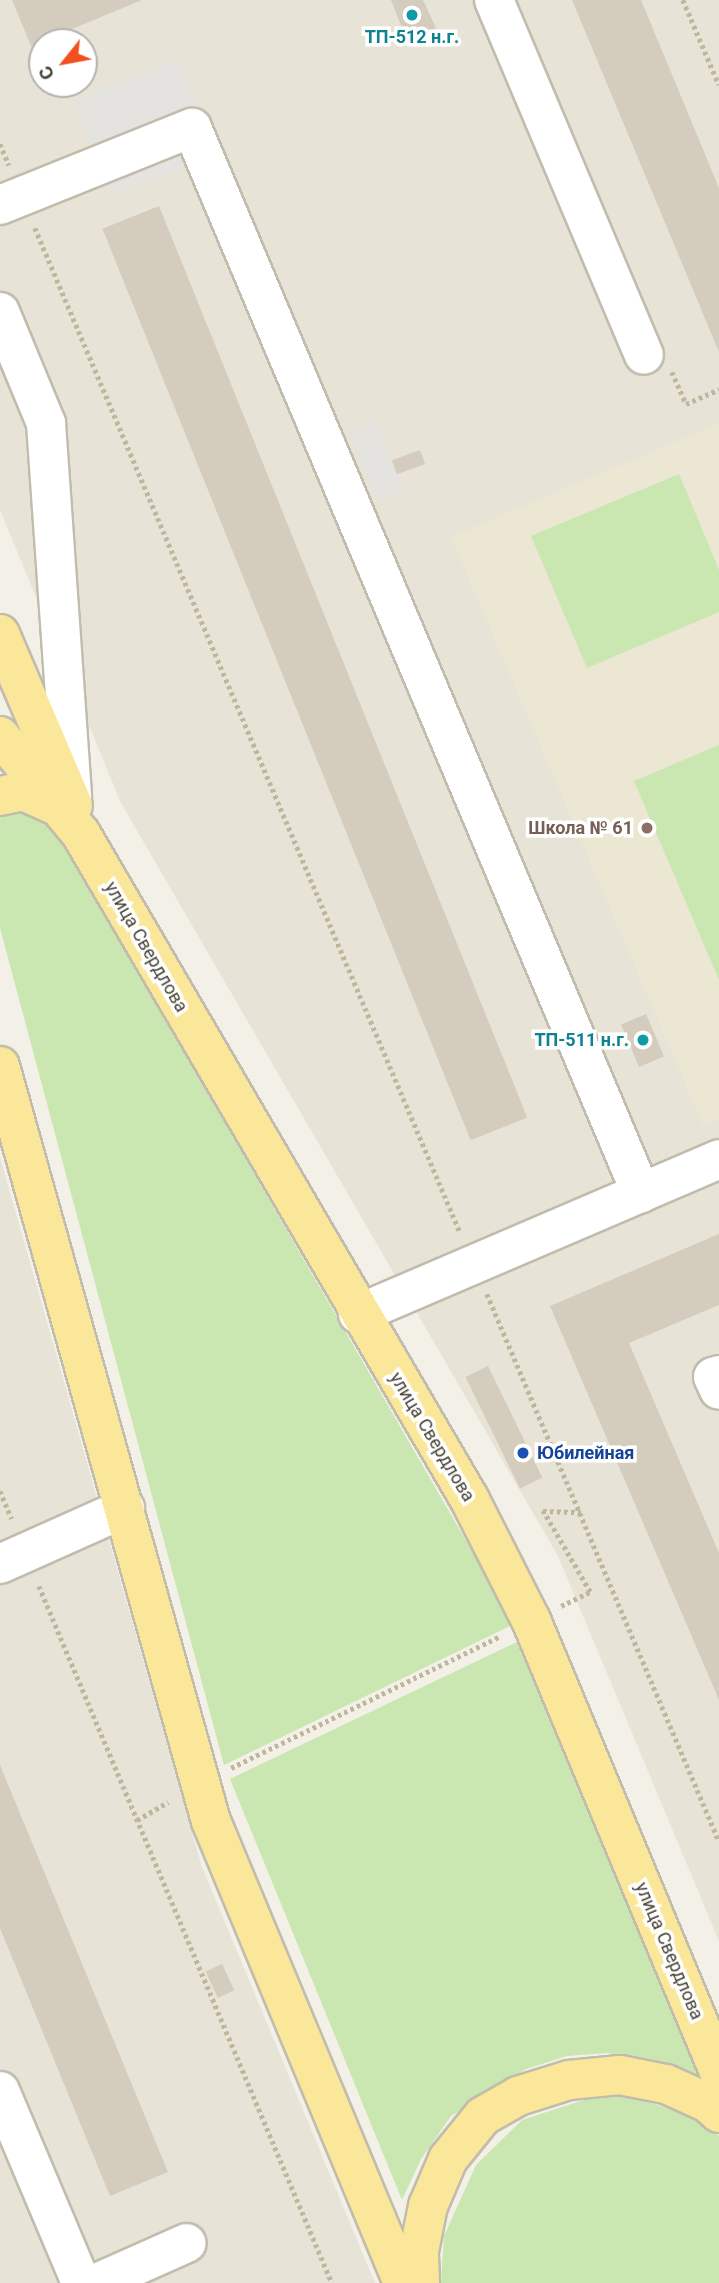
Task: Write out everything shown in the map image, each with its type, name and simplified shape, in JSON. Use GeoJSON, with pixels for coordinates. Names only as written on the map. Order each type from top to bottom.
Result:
{"type":"FeatureCollection","features":[{"type":"Feature","properties":{"kind":"main road","name":"улица Свердлова"},"geometry":{"type":"LineString","coordinates":[[0,634],[71,813],[358,1314],[470,1500],[531,1620],[719,2071]]}},
{"type":"Feature","properties":{"kind":"main road","name":"улица Свердлова"},"geometry":{"type":"LineString","coordinates":[[0,736],[71,813]]}},
{"type":"Feature","properties":{"kind":"main road"},"geometry":{"type":"LineString","coordinates":[[0,796],[23,791],[71,813]]}},
{"type":"Feature","properties":{"kind":"main road"},"geometry":{"type":"LineString","coordinates":[[0,1066],[211,1821],[403,2283]]}},
{"type":"Feature","properties":{"kind":"main road"},"geometry":{"type":"LineString","coordinates":[[420,2283],[419,2251],[428,2206],[448,2159],[483,2116],[518,2096],[569,2080],[620,2075],[666,2084],[708,2103],[719,2113]]}},
{"type":"Feature","properties":{"kind":"street"},"geometry":{"type":"LineString","coordinates":[[494,0],[644,355]]}},
{"type":"Feature","properties":{"kind":"street"},"geometry":{"type":"LineString","coordinates":[[11,201],[192,128],[641,1193]]}},
{"type":"Feature","properties":{"kind":"street"},"geometry":{"type":"LineString","coordinates":[[0,312],[46,423],[71,813]]}},
{"type":"Feature","properties":{"kind":"street"},"geometry":{"type":"LineString","coordinates":[[358,1314],[719,1159]]}},
{"type":"Feature","properties":{"kind":"street"},"geometry":{"type":"LineString","coordinates":[[719,1375],[713,1377],[719,1390]]}},
{"type":"Feature","properties":{"kind":"street"},"geometry":{"type":"LineString","coordinates":[[13,1558],[125,1508]]}},
{"type":"Feature","properties":{"kind":"street"},"geometry":{"type":"LineString","coordinates":[[0,2091],[81,2283]]}},
{"type":"Feature","properties":{"kind":"street"},"geometry":{"type":"LineString","coordinates":[[97,2283],[187,2243]]}},
{"type":"Feature","properties":{"kind":"path"},"geometry":{"type":"LineString","coordinates":[[684,0],[719,85]]}},
{"type":"Feature","properties":{"kind":"path"},"geometry":{"type":"LineString","coordinates":[[0,144],[11,201],[581,1512],[719,1841]]}},
{"type":"Feature","properties":{"kind":"path"},"geometry":{"type":"LineString","coordinates":[[685,404],[719,389]]}},
{"type":"Feature","properties":{"kind":"path"},"geometry":{"type":"LineString","coordinates":[[137,1819],[201,1783],[590,1592],[543,1511],[581,1512]]}},
{"type":"Feature","properties":{"kind":"path"},"geometry":{"type":"LineString","coordinates":[[13,1558],[137,1819],[332,2283]]}},
{"type":"Feature","properties":{"kind":"shaded area"},"geometry":{"type":"Polygon","coordinates":[[[0,0],[719,0],[719,1941],[558,1556],[121,803],[0,510],[0,0]]]}},
{"type":"Feature","properties":{"kind":"shaded area"},"geometry":{"type":"Polygon","coordinates":[[[177,60],[215,154],[112,195],[74,102],[83,98],[98,98],[98,92],[177,60]]]}},
{"type":"Feature","properties":{"kind":"shaded area"},"geometry":{"type":"Polygon","coordinates":[[[375,421],[404,490],[379,501],[349,432],[375,421]]]}},
{"type":"Feature","properties":{"kind":"shaded area","name":"Школа № 61"},"geometry":{"type":"Polygon","coordinates":[[[719,423],[719,1118],[703,1125],[451,537],[719,423]]]}},
{"type":"Feature","properties":{"kind":"shaded area"},"geometry":{"type":"Polygon","coordinates":[[[0,1157],[202,1867],[375,2283],[0,2283],[0,1157]]]}},
{"type":"Feature","properties":{"kind":"green space"},"geometry":{"type":"Polygon","coordinates":[[[679,474],[719,570],[719,612],[587,668],[531,536],[679,474]]]}},
{"type":"Feature","properties":{"kind":"green space"},"geometry":{"type":"Polygon","coordinates":[[[719,745],[719,980],[634,781],[719,745]]]}},
{"type":"Feature","properties":{"kind":"green space"},"geometry":{"type":"Polygon","coordinates":[[[9,804],[49,818],[514,1624],[224,1765],[0,928],[0,807],[9,804]]]}},
{"type":"Feature","properties":{"kind":"green space"},"geometry":{"type":"Polygon","coordinates":[[[521,1640],[712,2081],[644,2058],[607,2053],[567,2056],[526,2069],[451,2116],[421,2159],[402,2200],[230,1779],[521,1640]]]}},
{"type":"Feature","properties":{"kind":"green space"},"geometry":{"type":"Polygon","coordinates":[[[596,2096],[631,2097],[671,2109],[702,2121],[719,2136],[719,2283],[441,2283],[444,2236],[476,2165],[522,2120],[596,2096]]]}},
{"type":"Feature","properties":{"kind":"building"},"geometry":{"type":"Polygon","coordinates":[[[12,0],[142,0],[74,28],[28,28],[28,39],[12,0]]]}},
{"type":"Feature","properties":{"kind":"building","name":"ТП-512 н.г."},"geometry":{"type":"Polygon","coordinates":[[[391,0],[423,0],[436,28],[407,41],[391,0]]]}},
{"type":"Feature","properties":{"kind":"building"},"geometry":{"type":"Polygon","coordinates":[[[572,0],[641,0],[719,188],[719,352],[572,0]]]}},
{"type":"Feature","properties":{"kind":"building"},"geometry":{"type":"Polygon","coordinates":[[[159,206],[527,1117],[471,1140],[102,229],[159,206]]]}},
{"type":"Feature","properties":{"kind":"building"},"geometry":{"type":"Polygon","coordinates":[[[420,450],[425,464],[397,474],[392,460],[420,450]]]}},
{"type":"Feature","properties":{"kind":"building","name":"ТП-511 н.г."},"geometry":{"type":"Polygon","coordinates":[[[646,1014],[664,1056],[639,1067],[621,1025],[646,1014]]]}},
{"type":"Feature","properties":{"kind":"building"},"geometry":{"type":"Polygon","coordinates":[[[719,1234],[719,1305],[629,1343],[719,1553],[719,1700],[550,1306],[719,1234]]]}},
{"type":"Feature","properties":{"kind":"building"},"geometry":{"type":"Polygon","coordinates":[[[488,1366],[542,1477],[520,1488],[466,1377],[488,1366]]]}},
{"type":"Feature","properties":{"kind":"building"},"geometry":{"type":"Polygon","coordinates":[[[0,1765],[168,2172],[110,2196],[0,1928],[0,1765]]]}},
{"type":"Feature","properties":{"kind":"building"},"geometry":{"type":"Polygon","coordinates":[[[222,1964],[234,1990],[218,1998],[206,1972],[222,1964]]]}},
{"type":"Feature","properties":{"kind":"place","name":"ТП-512 н.г."},"geometry":{"type":"Point","coordinates":[412,15]}},
{"type":"Feature","properties":{"kind":"place","name":"Школа № 61"},"geometry":{"type":"Point","coordinates":[647,828]}},
{"type":"Feature","properties":{"kind":"place","name":"ТП-511 н.г."},"geometry":{"type":"Point","coordinates":[643,1040]}},
{"type":"Feature","properties":{"kind":"place","name":"Юбилейная"},"geometry":{"type":"Point","coordinates":[523,1453]}}]}
